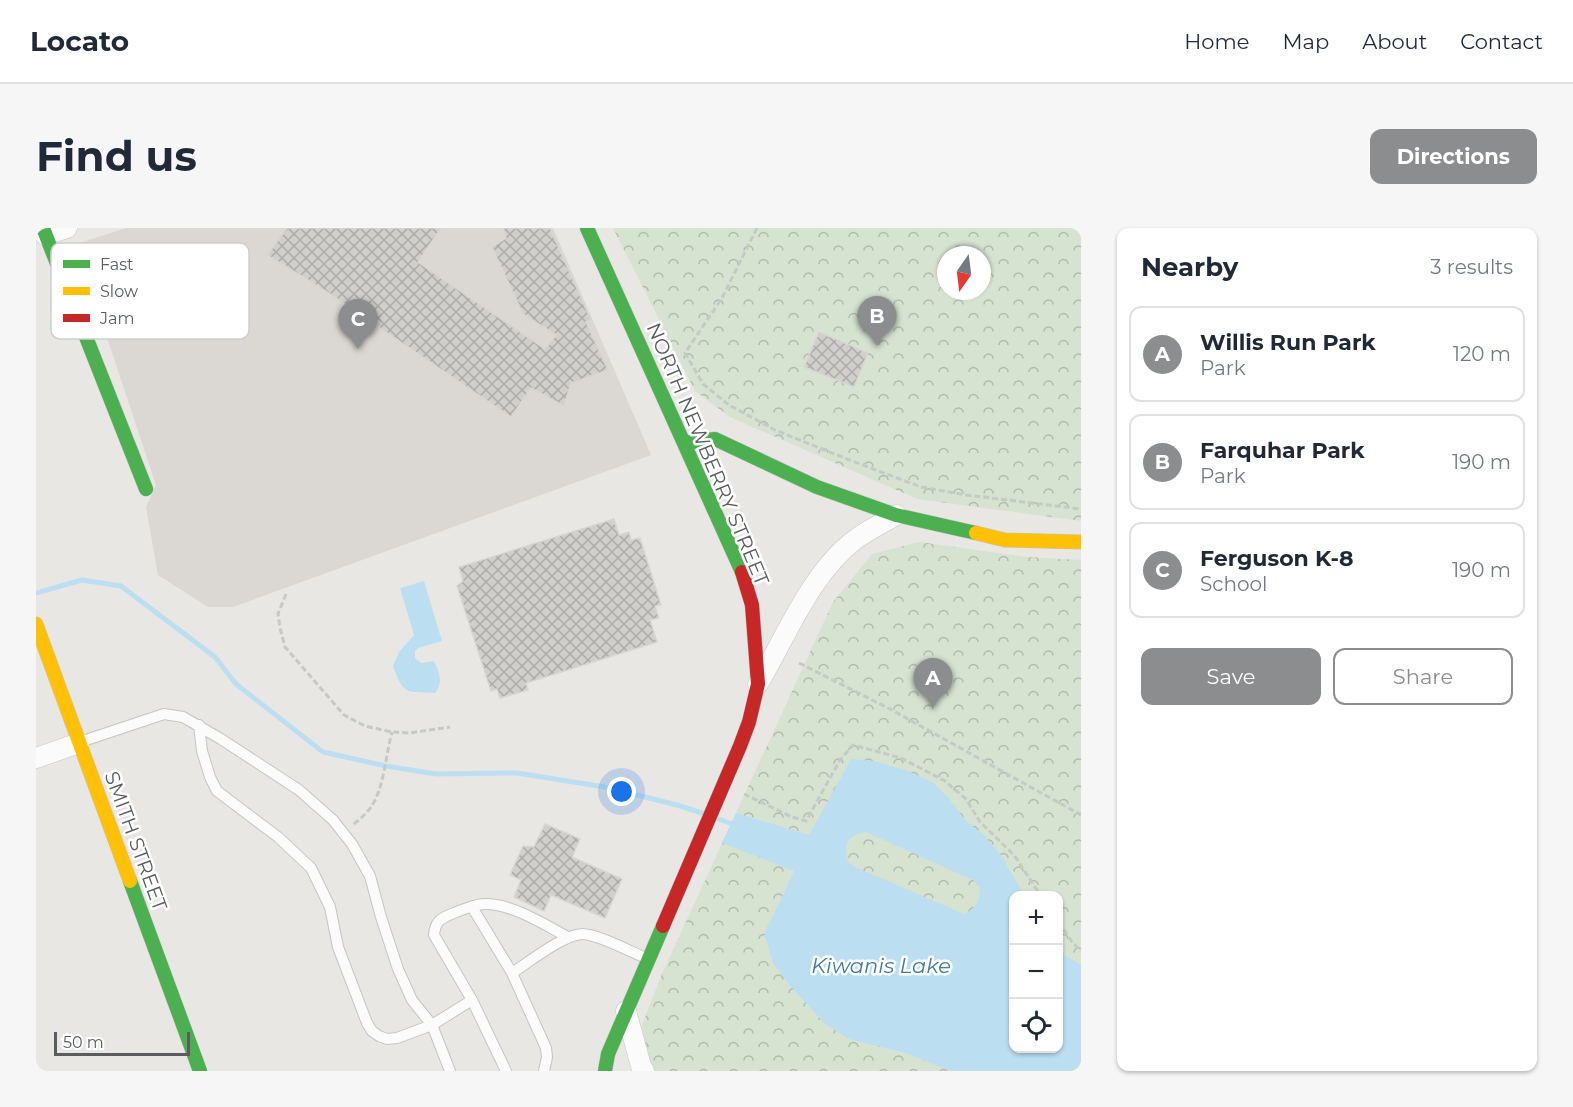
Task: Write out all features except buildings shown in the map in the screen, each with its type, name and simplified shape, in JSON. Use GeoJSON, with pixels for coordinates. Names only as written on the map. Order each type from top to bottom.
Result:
{"type":"FeatureCollection","features":[{"type":"Feature","properties":{"kind":"street"},"geometry":{"type":"LineString","coordinates":[[51,249],[44,231],[67,228]]}},
{"type":"Feature","properties":{"kind":"street","name":"NORTH NEWBERRY STREET"},"geometry":{"type":"LineString","coordinates":[[587,228],[742,572],[752,604],[758,684],[749,722],[700,842],[608,1054],[605,1071]]}},
{"type":"Feature","properties":{"kind":"street"},"geometry":{"type":"LineString","coordinates":[[87,339],[146,489]]}},
{"type":"Feature","properties":{"kind":"street"},"geometry":{"type":"LineString","coordinates":[[684,442],[715,439],[816,487],[896,515],[1005,540],[1081,542]]}},
{"type":"Feature","properties":{"kind":"street"},"geometry":{"type":"LineString","coordinates":[[758,684],[820,576],[855,540],[896,515]]}},
{"type":"Feature","properties":{"kind":"street","name":"SMITH STREET"},"geometry":{"type":"LineString","coordinates":[[36,624],[200,1071]]}},
{"type":"Feature","properties":{"kind":"street"},"geometry":{"type":"LineString","coordinates":[[36,758],[79,743]]}},
{"type":"Feature","properties":{"kind":"street"},"geometry":{"type":"LineString","coordinates":[[626,1011],[644,1071]]}},
{"type":"Feature","properties":{"kind":"lane"},"geometry":{"type":"LineString","coordinates":[[79,743],[164,714],[183,717],[299,790],[333,820],[352,844],[370,876],[398,969],[412,1000],[432,1026],[450,1071]]}},
{"type":"Feature","properties":{"kind":"lane"},"geometry":{"type":"LineString","coordinates":[[199,725],[202,751],[217,791],[278,837],[311,868],[330,907],[338,947],[372,1031],[387,1039],[398,1038],[432,1026],[472,1000]]}},
{"type":"Feature","properties":{"kind":"lane"},"geometry":{"type":"LineString","coordinates":[[506,1071],[472,1000],[434,935],[438,921],[478,905],[496,905],[528,917],[568,937]]}},
{"type":"Feature","properties":{"kind":"lane"},"geometry":{"type":"LineString","coordinates":[[472,907],[512,972],[546,1048],[544,1071]]}},
{"type":"Feature","properties":{"kind":"lane"},"geometry":{"type":"LineString","coordinates":[[512,972],[568,937],[583,934],[648,959]]}},
{"type":"Feature","properties":{"kind":"path"},"geometry":{"type":"LineString","coordinates":[[757,228],[722,298],[685,353],[703,384],[729,405],[776,430],[921,487],[1081,509]]}},
{"type":"Feature","properties":{"kind":"path"},"geometry":{"type":"LineString","coordinates":[[286,594],[278,614],[285,647],[344,715],[365,726],[392,732],[409,733],[450,727]]}},
{"type":"Feature","properties":{"kind":"path"},"geometry":{"type":"LineString","coordinates":[[799,663],[890,709],[1081,815]]}},
{"type":"Feature","properties":{"kind":"path"},"geometry":{"type":"LineString","coordinates":[[343,832],[372,806],[382,779],[392,732]]}},
{"type":"Feature","properties":{"kind":"path"},"geometry":{"type":"LineString","coordinates":[[740,792],[792,818],[806,820],[840,760],[853,745],[901,758],[945,781],[966,800],[980,822],[1014,855],[1038,891]]}},
{"type":"Feature","properties":{"kind":"path"},"geometry":{"type":"LineString","coordinates":[[1063,928],[1081,951]]}},
{"type":"Feature","properties":{"kind":"shaded area"},"geometry":{"type":"Polygon","coordinates":[[[126,228],[553,228],[651,455],[233,607],[208,607],[158,575],[146,507],[156,485],[108,339],[249,339],[249,243],[79,243],[126,228]]]}},
{"type":"Feature","properties":{"kind":"green space"},"geometry":{"type":"Polygon","coordinates":[[[613,228],[1081,228],[1081,521],[917,499],[730,417],[695,391],[613,228]]]}},
{"type":"Feature","properties":{"kind":"green space"},"geometry":{"type":"Polygon","coordinates":[[[919,542],[1027,557],[1081,560],[1081,1071],[650,1071],[642,1025],[661,976],[833,602],[872,554],[919,542]]]}},
{"type":"Feature","properties":{"kind":"water"},"geometry":{"type":"Polygon","coordinates":[[[424,581],[442,641],[418,648],[415,651],[415,658],[421,663],[434,661],[440,681],[435,693],[407,690],[400,683],[393,666],[399,652],[414,635],[400,588],[424,581]]]}},
{"type":"Feature","properties":{"kind":"water","name":"Kiwanis Lake"},"geometry":{"type":"Polygon","coordinates":[[[851,759],[875,761],[908,771],[932,782],[947,796],[966,821],[983,834],[1001,855],[1022,891],[1009,891],[1009,1053],[1063,1053],[1063,954],[1081,965],[1081,1071],[950,1071],[906,1053],[849,1039],[824,1023],[773,963],[764,933],[794,871],[722,843],[736,813],[809,835],[851,759]],[[866,832],[848,841],[846,850],[848,862],[855,867],[964,914],[975,906],[980,887],[973,880],[866,832]]]}},
{"type":"Feature","properties":{"kind":"waterway"},"geometry":{"type":"LineString","coordinates":[[36,593],[82,580],[121,586],[215,657],[236,684],[323,752],[436,774],[517,773],[605,787],[702,813]]}},
{"type":"Feature","properties":{"kind":"waterway"},"geometry":{"type":"LineString","coordinates":[[719,819],[732,824]]}},
{"type":"Feature","properties":{"kind":"traffic: fast"},"geometry":{"type":"LineString","coordinates":[[43,228],[51,248]]}},
{"type":"Feature","properties":{"kind":"traffic: fast"},"geometry":{"type":"LineString","coordinates":[[587,228],[742,572]]}},
{"type":"Feature","properties":{"kind":"traffic: fast"},"geometry":{"type":"LineString","coordinates":[[87,339],[146,489]]}},
{"type":"Feature","properties":{"kind":"traffic: fast"},"geometry":{"type":"LineString","coordinates":[[684,443],[715,439],[817,487],[896,515],[976,533]]}},
{"type":"Feature","properties":{"kind":"traffic: fast"},"geometry":{"type":"LineString","coordinates":[[130,881],[200,1071]]}},
{"type":"Feature","properties":{"kind":"traffic: fast"},"geometry":{"type":"LineString","coordinates":[[605,1071],[608,1054],[663,926]]}},
{"type":"Feature","properties":{"kind":"traffic: slow"},"geometry":{"type":"LineString","coordinates":[[976,533],[1005,540],[1081,542]]}},
{"type":"Feature","properties":{"kind":"traffic: slow"},"geometry":{"type":"LineString","coordinates":[[36,624],[130,881]]}},
{"type":"Feature","properties":{"kind":"traffic: jam"},"geometry":{"type":"LineString","coordinates":[[663,926],[740,746],[749,722],[758,684],[752,605],[742,572]]}},
{"type":"Feature","properties":{"kind":"place","name":"Farquhar Park"},"geometry":{"type":"Point","coordinates":[877,346]}},
{"type":"Feature","properties":{"kind":"place","name":"Ferguson K-8"},"geometry":{"type":"Point","coordinates":[358,349]}},
{"type":"Feature","properties":{"kind":"place","name":"Willis Run Park"},"geometry":{"type":"Point","coordinates":[933,708]}}]}
